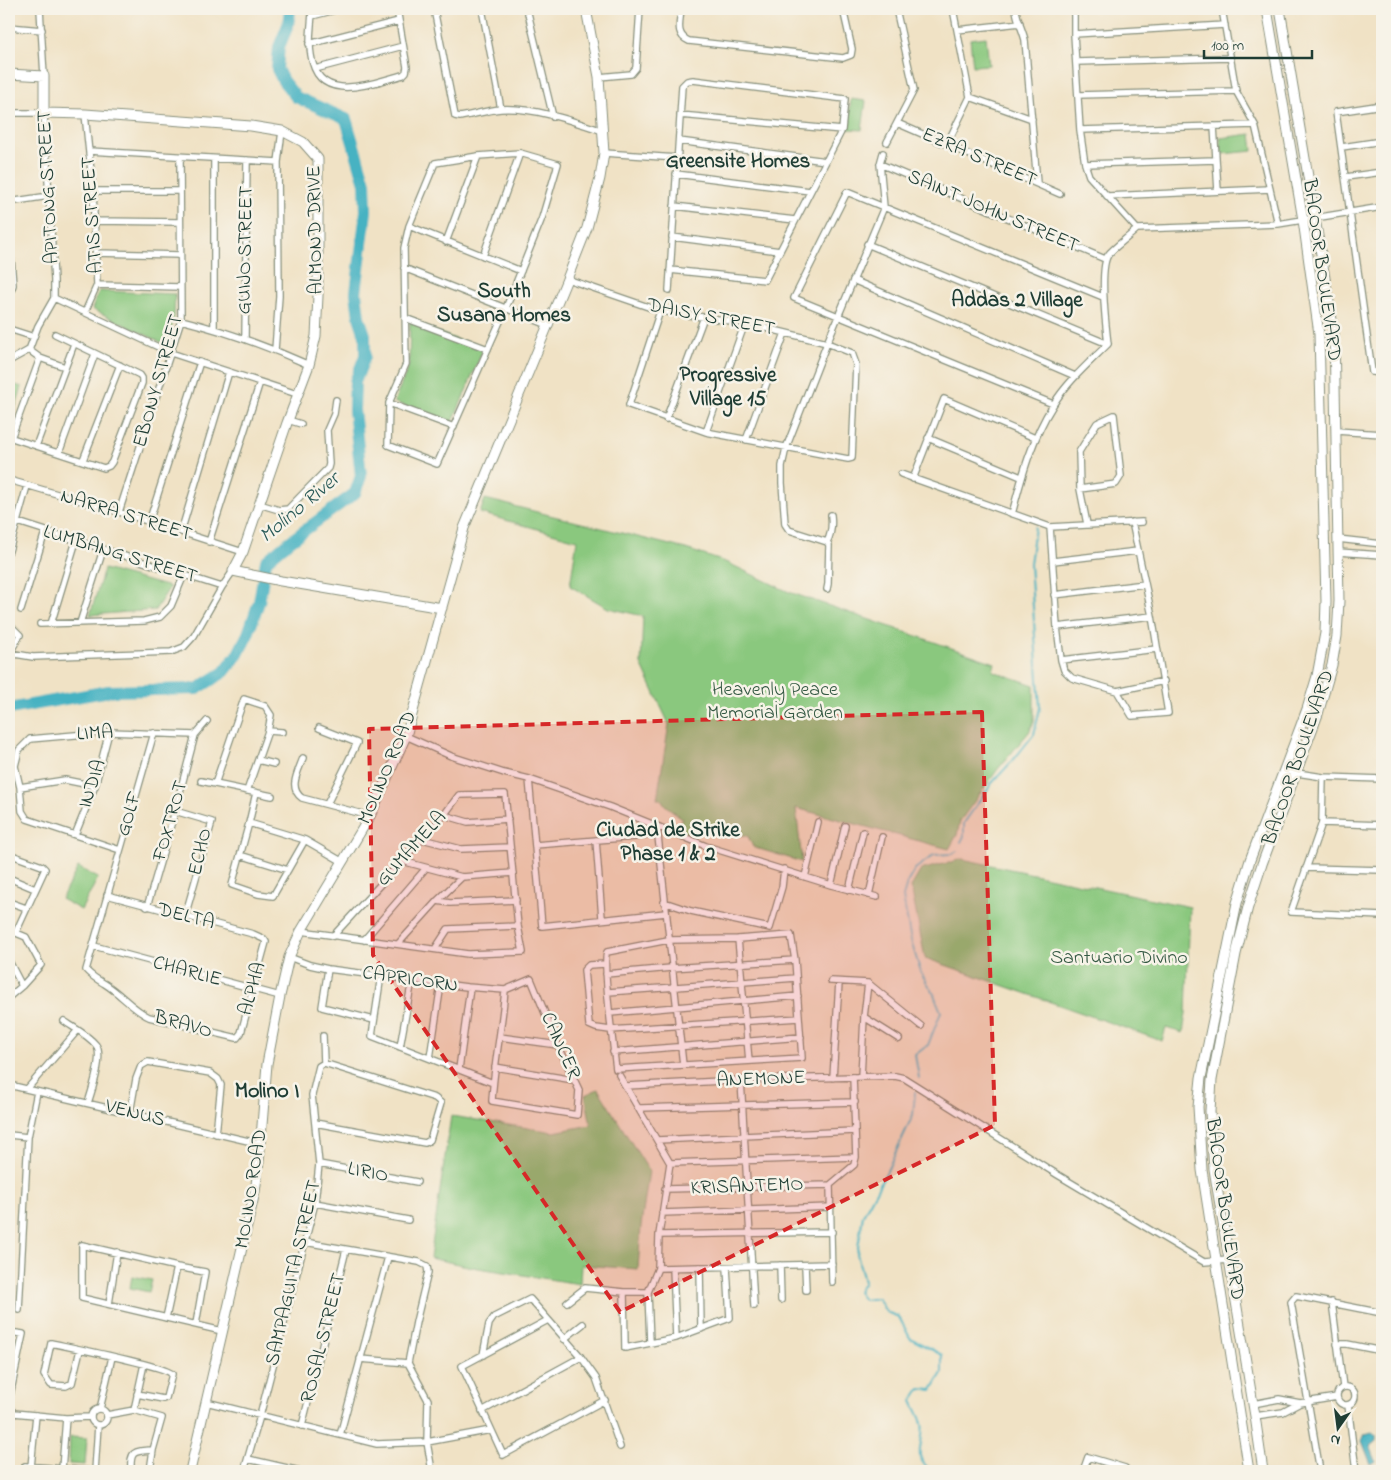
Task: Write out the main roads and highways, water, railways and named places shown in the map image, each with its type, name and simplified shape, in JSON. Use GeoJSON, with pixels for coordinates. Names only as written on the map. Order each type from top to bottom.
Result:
{"type":"FeatureCollection","features":[{"type":"Feature","properties":{"kind":"main road","name":"MOLINO ROAD"},"geometry":{"type":"LineString","coordinates":[[190,1471],[255,1192],[267,1064],[280,996],[290,957],[301,931],[370,816],[406,736],[464,528],[587,228],[600,178],[604,153],[599,77],[586,9]]}},
{"type":"Feature","properties":{"kind":"main road","name":"BACOOR BOULEVARD"},"geometry":{"type":"LineString","coordinates":[[1249,1471],[1202,1170],[1198,1107],[1201,1078],[1237,903],[1250,860],[1307,709],[1317,676],[1324,633],[1326,601],[1319,334],[1303,220],[1266,9]]}},
{"type":"Feature","properties":{"kind":"main road","name":"BACOOR BOULEVARD"},"geometry":{"type":"LineString","coordinates":[[1263,1471],[1256,1416],[1212,1156],[1210,1111],[1212,1080],[1235,960],[1248,907],[1318,714],[1332,666],[1338,618],[1334,332],[1280,9]]}},
{"type":"Feature","properties":{"kind":"main road","name":"APITONG STREET"},"geometry":{"type":"LineString","coordinates":[[9,74],[44,76],[44,113]]}},
{"type":"Feature","properties":{"kind":"main road","name":"ALMOND DRIVE"},"geometry":{"type":"LineString","coordinates":[[44,113],[86,114],[251,126],[282,131],[302,142],[318,159],[318,296],[316,336],[309,364],[243,552],[233,571],[282,582],[442,608]]}},
{"type":"Feature","properties":{"kind":"water"},"geometry":{"type":"Polygon","coordinates":[[[1372,1432],[1376,1435],[1376,1441],[1370,1446],[1376,1461],[1371,1464],[1362,1441],[1365,1434],[1372,1432]]]}},
{"type":"Feature","properties":{"kind":"waterway","name":"Molino River"},"geometry":{"type":"LineString","coordinates":[[9,709],[109,691],[197,689],[224,672],[238,654],[248,634],[259,602],[266,561],[355,493],[361,476],[354,410],[355,382],[365,356],[365,335],[359,317],[356,293],[366,211],[365,183],[346,119],[296,97],[283,81],[277,69],[279,47],[288,25],[290,9]]}},
{"type":"Feature","properties":{"kind":"waterway"},"geometry":{"type":"LineString","coordinates":[[961,842],[964,836],[964,823],[992,783],[1034,734],[1040,708],[1030,564],[1035,527]]}},
{"type":"Feature","properties":{"kind":"waterway"},"geometry":{"type":"LineString","coordinates":[[919,1078],[915,1055],[928,1045],[941,1012],[933,992],[921,973],[911,941],[903,897],[907,883],[915,869],[934,855],[952,854],[957,851]]}},
{"type":"Feature","properties":{"kind":"waterway"},"geometry":{"type":"LineString","coordinates":[[915,1093],[913,1115],[886,1173],[863,1215],[857,1254],[864,1282],[858,1292],[864,1300],[878,1298],[886,1312],[899,1317],[910,1338],[942,1355],[942,1373],[932,1390],[920,1389],[912,1401],[922,1423],[921,1460],[932,1471]]}},
{"type":"Feature","properties":{"kind":"district","name":"Greensite Homes"},"geometry":{"type":"Point","coordinates":[738,162]}},
{"type":"Feature","properties":{"kind":"district","name":"Addas 2 Village"},"geometry":{"type":"Point","coordinates":[1017,301]}},
{"type":"Feature","properties":{"kind":"district","name":"South Susana Homes"},"geometry":{"type":"Point","coordinates":[504,304]}},
{"type":"Feature","properties":{"kind":"district","name":"Progressive Village 15"},"geometry":{"type":"Point","coordinates":[728,388]}},
{"type":"Feature","properties":{"kind":"district","name":"Ciudad de Strike Phase 1 & 2"},"geometry":{"type":"Point","coordinates":[668,843]}},
{"type":"Feature","properties":{"kind":"district","name":"Molino I"},"geometry":{"type":"Point","coordinates":[267,1092]}},
{"type":"Feature","properties":{"kind":"park label","name":"Heavenly Peace Memorial Garden"},"geometry":{"type":"Point","coordinates":[775,702]}},
{"type":"Feature","properties":{"kind":"park label","name":"Santuario Divino"},"geometry":{"type":"Point","coordinates":[1119,958]}}]}
